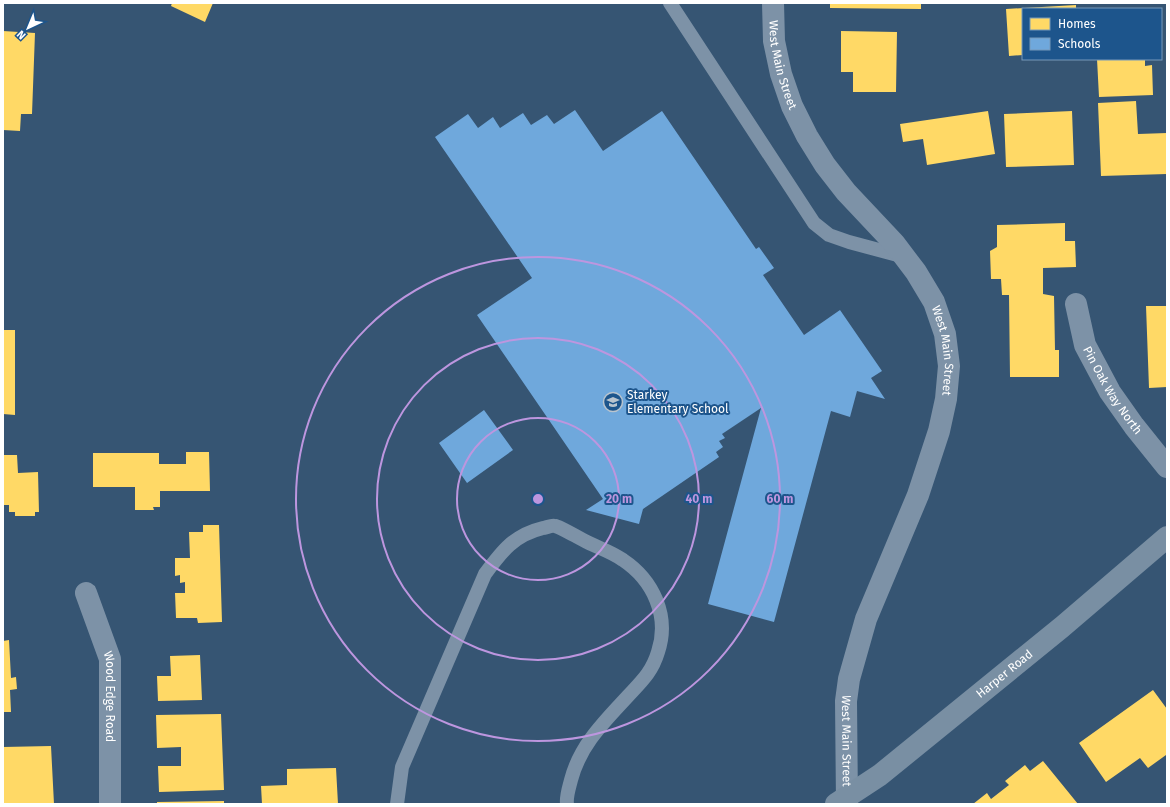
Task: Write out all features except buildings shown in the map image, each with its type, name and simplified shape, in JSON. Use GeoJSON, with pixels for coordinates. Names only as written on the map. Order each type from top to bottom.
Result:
{"type":"FeatureCollection","features":[{"type":"Feature","properties":{"kind":"main road","name":"Harper Road"},"geometry":{"type":"LineString","coordinates":[[843,802],[880,775],[1062,627],[1167,537]]}},
{"type":"Feature","properties":{"kind":"street","name":"West Main Street"},"geometry":{"type":"LineString","coordinates":[[773,3],[774,41],[781,74],[792,106],[807,136],[825,164],[846,192],[905,257],[916,272],[934,302],[945,334],[949,366],[946,399],[939,431],[918,495],[866,619],[850,679],[846,701],[843,802]]}},
{"type":"Feature","properties":{"kind":"street","name":"Pin Oak Way North"},"geometry":{"type":"LineString","coordinates":[[1076,304],[1085,345],[1110,392],[1134,426],[1167,467]]}},
{"type":"Feature","properties":{"kind":"street","name":"Wood Edge Road"},"geometry":{"type":"LineString","coordinates":[[86,593],[110,659],[110,804]]}},
{"type":"Feature","properties":{"kind":"lane"},"geometry":{"type":"LineString","coordinates":[[670,3],[814,223],[829,235],[905,257]]}},
{"type":"Feature","properties":{"kind":"lane"},"geometry":{"type":"LineString","coordinates":[[397,804],[402,767],[485,574],[500,553],[516,538],[535,530],[554,526],[622,559],[640,573],[651,589],[659,605],[662,630],[659,651],[650,673],[584,746],[574,770],[567,798],[567,804]]}},
{"type":"Feature","properties":{"kind":"place","name":"Starkey Elementary School"},"geometry":{"type":"Point","coordinates":[613,402]}}]}
